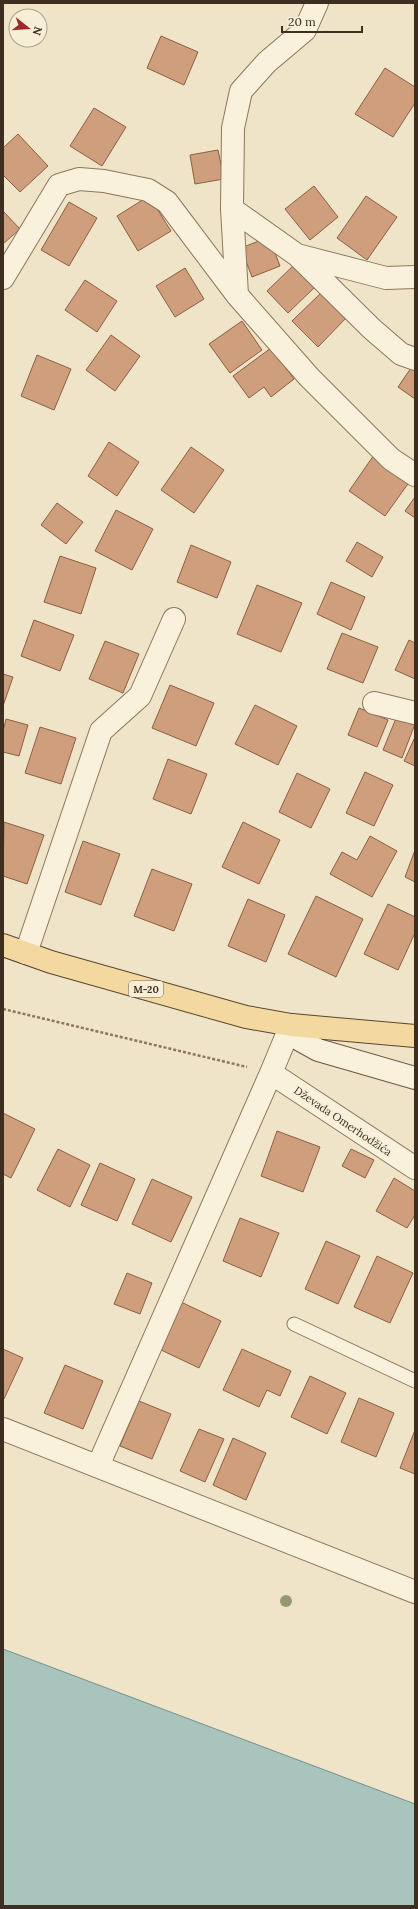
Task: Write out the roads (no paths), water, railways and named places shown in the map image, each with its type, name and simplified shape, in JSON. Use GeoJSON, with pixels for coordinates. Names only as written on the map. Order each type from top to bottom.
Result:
{"type":"FeatureCollection","features":[{"type":"Feature","properties":{"kind":"main road","name":"M-20"},"geometry":{"type":"LineString","coordinates":[[3,945],[197,1004],[246,1017],[290,1025],[415,1036]]}},
{"type":"Feature","properties":{"kind":"street"},"geometry":{"type":"LineString","coordinates":[[237,295],[232,209],[233,128],[241,91],[267,62],[305,30],[317,3]]}},
{"type":"Feature","properties":{"kind":"street"},"geometry":{"type":"LineString","coordinates":[[3,278],[59,185],[79,179],[104,181],[148,190],[167,202],[237,295],[309,377],[391,459],[415,475]]}},
{"type":"Feature","properties":{"kind":"street"},"geometry":{"type":"LineString","coordinates":[[232,209],[297,255],[372,329],[402,354],[415,359]]}},
{"type":"Feature","properties":{"kind":"street"},"geometry":{"type":"LineString","coordinates":[[297,255],[386,278],[415,277]]}},
{"type":"Feature","properties":{"kind":"street"},"geometry":{"type":"LineString","coordinates":[[26,953],[101,731],[140,696],[174,619]]}},
{"type":"Feature","properties":{"kind":"street"},"geometry":{"type":"LineString","coordinates":[[374,703],[415,713]]}},
{"type":"Feature","properties":{"kind":"street"},"geometry":{"type":"LineString","coordinates":[[98,1466],[271,1073],[290,1025]]}},
{"type":"Feature","properties":{"kind":"street"},"geometry":{"type":"LineString","coordinates":[[290,1025],[300,1040],[318,1050],[415,1078]]}},
{"type":"Feature","properties":{"kind":"street","name":"Dževada Omerhodžića"},"geometry":{"type":"LineString","coordinates":[[271,1073],[415,1168]]}},
{"type":"Feature","properties":{"kind":"street"},"geometry":{"type":"LineString","coordinates":[[3,1429],[415,1592]]}},
{"type":"Feature","properties":{"kind":"lane"},"geometry":{"type":"LineString","coordinates":[[294,1324],[415,1380]]}},
{"type":"Feature","properties":{"kind":"water"},"geometry":{"type":"Polygon","coordinates":[[[3,1649],[415,1804],[415,1906],[3,1906],[3,1649]]]}}]}
